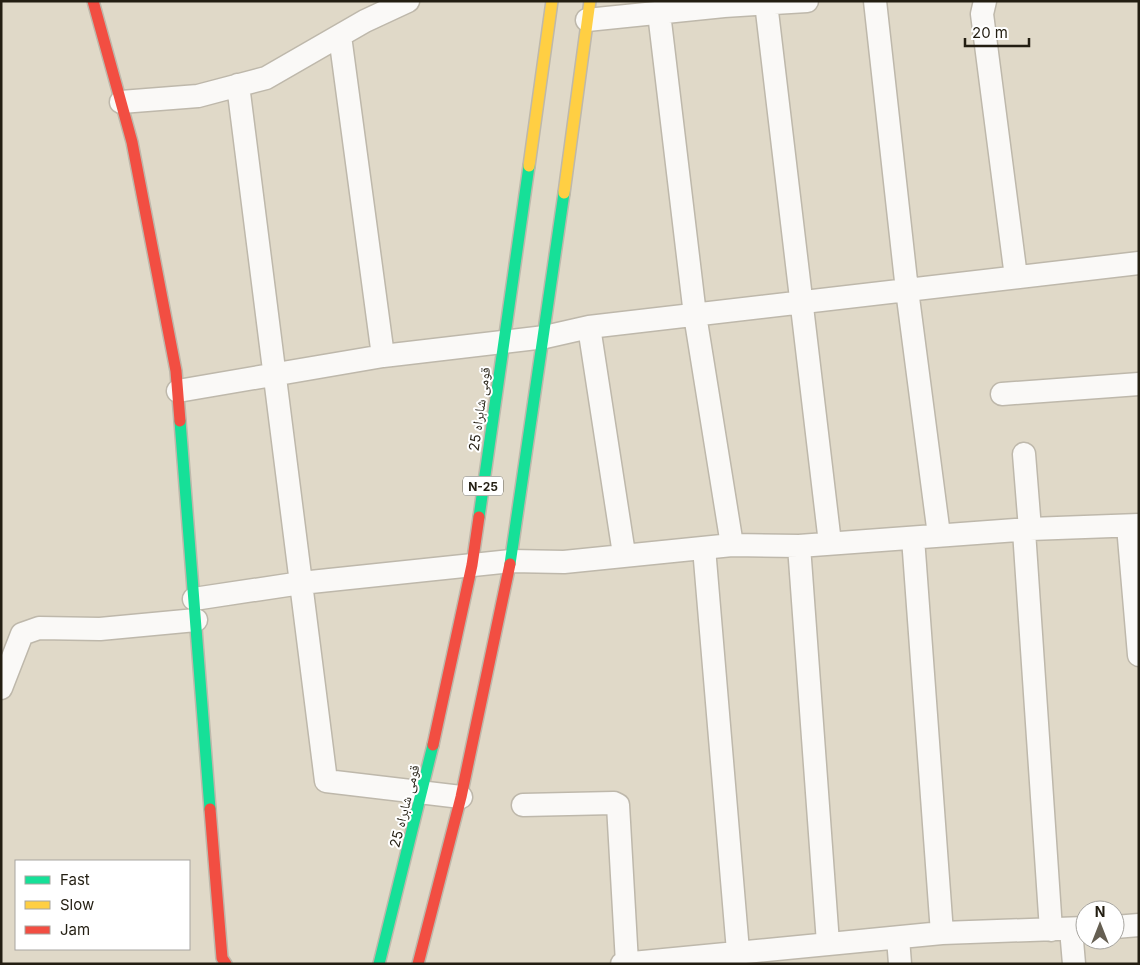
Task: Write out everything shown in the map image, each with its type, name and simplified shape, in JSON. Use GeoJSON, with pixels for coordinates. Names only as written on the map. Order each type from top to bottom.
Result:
{"type":"FeatureCollection","features":[{"type":"Feature","properties":{"kind":"main road"},"geometry":{"type":"LineString","coordinates":[[93,1],[134,151],[176,371],[222,958],[226,964]]}},
{"type":"Feature","properties":{"kind":"main road","name":"قومی شاہراہ 25"},"geometry":{"type":"LineString","coordinates":[[379,964],[423,792],[472,565],[552,1]]}},
{"type":"Feature","properties":{"kind":"main road","name":"N-25"},"geometry":{"type":"LineString","coordinates":[[418,964],[462,797],[512,561],[545,337],[588,11]]}},
{"type":"Feature","properties":{"kind":"street"},"geometry":{"type":"LineString","coordinates":[[121,102],[198,96],[266,78],[340,36],[408,1]]}},
{"type":"Feature","properties":{"kind":"street"},"geometry":{"type":"LineString","coordinates":[[588,11],[659,13],[808,1]]}},
{"type":"Feature","properties":{"kind":"street"},"geometry":{"type":"LineString","coordinates":[[874,1],[907,290],[939,535]]}},
{"type":"Feature","properties":{"kind":"street"},"geometry":{"type":"LineString","coordinates":[[985,1],[982,14],[1016,277]]}},
{"type":"Feature","properties":{"kind":"street"},"geometry":{"type":"LineString","coordinates":[[766,3],[830,543]]}},
{"type":"Feature","properties":{"kind":"street"},"geometry":{"type":"LineString","coordinates":[[659,13],[695,315],[732,545]]}},
{"type":"Feature","properties":{"kind":"street"},"geometry":{"type":"LineString","coordinates":[[340,36],[383,356]]}},
{"type":"Feature","properties":{"kind":"street"},"geometry":{"type":"LineString","coordinates":[[238,85],[326,782],[462,797]]}},
{"type":"Feature","properties":{"kind":"street"},"geometry":{"type":"LineString","coordinates":[[178,391],[274,373],[383,356],[545,337],[589,327],[1139,262]]}},
{"type":"Feature","properties":{"kind":"street"},"geometry":{"type":"LineString","coordinates":[[589,327],[624,554]]}},
{"type":"Feature","properties":{"kind":"street"},"geometry":{"type":"LineString","coordinates":[[1002,394],[1139,384]]}},
{"type":"Feature","properties":{"kind":"street"},"geometry":{"type":"LineString","coordinates":[[1024,454],[1027,530],[1074,964]]}},
{"type":"Feature","properties":{"kind":"street"},"geometry":{"type":"LineString","coordinates":[[1,688],[22,634],[39,628],[108,628],[301,583],[512,561],[564,562],[624,554],[732,545],[799,546],[939,535],[1133,525],[1139,655]]}},
{"type":"Feature","properties":{"kind":"street"},"geometry":{"type":"LineString","coordinates":[[913,538],[942,933]]}},
{"type":"Feature","properties":{"kind":"street"},"geometry":{"type":"LineString","coordinates":[[799,546],[828,943]]}},
{"type":"Feature","properties":{"kind":"street"},"geometry":{"type":"LineString","coordinates":[[704,548],[738,951]]}},
{"type":"Feature","properties":{"kind":"street"},"geometry":{"type":"LineString","coordinates":[[522,805],[614,803],[618,805],[627,963]]}},
{"type":"Feature","properties":{"kind":"street"},"geometry":{"type":"LineString","coordinates":[[1125,926],[1139,925]]}},
{"type":"Feature","properties":{"kind":"street"},"geometry":{"type":"LineString","coordinates":[[622,964],[716,959],[738,951],[806,954],[828,943],[942,933],[1069,929]]}},
{"type":"Feature","properties":{"kind":"street"},"geometry":{"type":"LineString","coordinates":[[898,938],[900,964]]}},
{"type":"Feature","properties":{"kind":"traffic: fast"},"geometry":{"type":"LineString","coordinates":[[479,517],[529,166]]}},
{"type":"Feature","properties":{"kind":"traffic: fast"},"geometry":{"type":"LineString","coordinates":[[510,564],[564,193]]}},
{"type":"Feature","properties":{"kind":"traffic: fast"},"geometry":{"type":"LineString","coordinates":[[180,421],[210,809]]}},
{"type":"Feature","properties":{"kind":"traffic: fast"},"geometry":{"type":"LineString","coordinates":[[379,964],[433,745]]}},
{"type":"Feature","properties":{"kind":"traffic: slow"},"geometry":{"type":"LineString","coordinates":[[529,166],[552,1]]}},
{"type":"Feature","properties":{"kind":"traffic: slow"},"geometry":{"type":"LineString","coordinates":[[564,193],[590,1]]}},
{"type":"Feature","properties":{"kind":"traffic: jam"},"geometry":{"type":"LineString","coordinates":[[93,1],[132,142],[176,371],[180,421]]}},
{"type":"Feature","properties":{"kind":"traffic: jam"},"geometry":{"type":"LineString","coordinates":[[433,745],[472,565],[479,517]]}},
{"type":"Feature","properties":{"kind":"traffic: jam"},"geometry":{"type":"LineString","coordinates":[[418,964],[461,797],[510,564]]}},
{"type":"Feature","properties":{"kind":"traffic: jam"},"geometry":{"type":"LineString","coordinates":[[210,809],[222,958],[226,964]]}}]}
